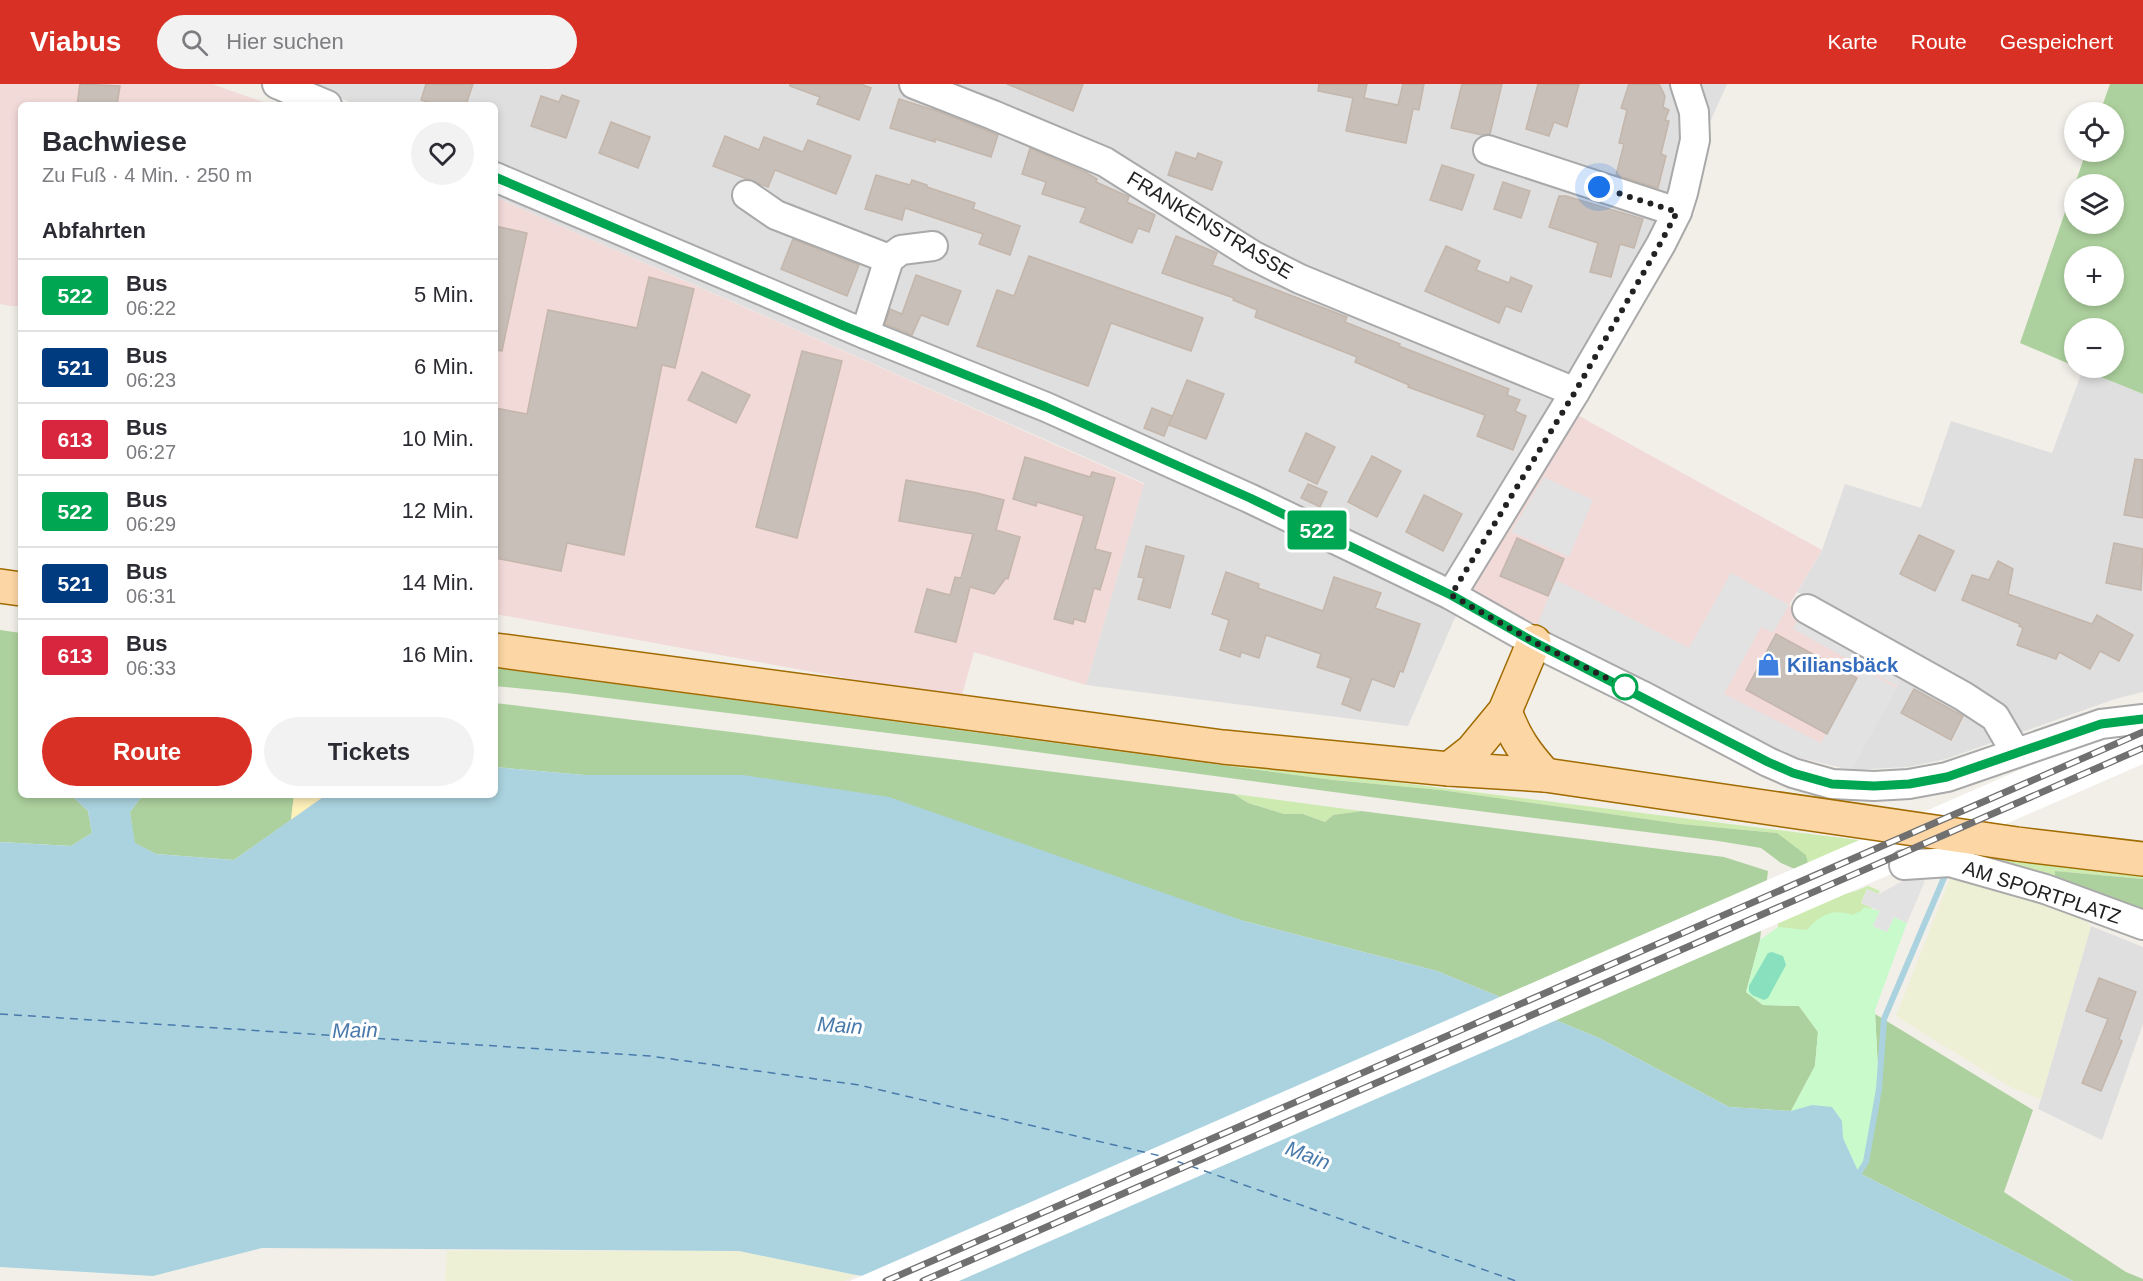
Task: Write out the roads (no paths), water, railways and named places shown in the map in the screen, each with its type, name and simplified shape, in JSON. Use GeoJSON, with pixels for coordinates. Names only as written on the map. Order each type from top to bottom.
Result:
{"type":"FeatureCollection","features":[{"type":"Feature","properties":{"kind":"main road"},"geometry":{"type":"LineString","coordinates":[[0,586],[18,589]]}},
{"type":"Feature","properties":{"kind":"main road"},"geometry":{"type":"LineString","coordinates":[[1449,769],[1472,751],[1505,711],[1534,642]]}},
{"type":"Feature","properties":{"kind":"main road"},"geometry":{"type":"LineString","coordinates":[[498,650],[1222,747],[1449,769],[1545,775],[2016,844],[2143,859]]}},
{"type":"Feature","properties":{"kind":"main road"},"geometry":{"type":"LineString","coordinates":[[1505,711],[1525,753],[1545,775]]}},
{"type":"Feature","properties":{"kind":"street"},"geometry":{"type":"LineString","coordinates":[[277,84],[320,102]]}},
{"type":"Feature","properties":{"kind":"street","name":"FRANKENSTRASSE"},"geometry":{"type":"LineString","coordinates":[[914,84],[1105,162],[1254,256],[1300,279],[1575,392]]}},
{"type":"Feature","properties":{"kind":"street"},"geometry":{"type":"LineString","coordinates":[[1451,595],[1575,392],[1677,212],[1695,140],[1694,112],[1685,84]]}},
{"type":"Feature","properties":{"kind":"street"},"geometry":{"type":"LineString","coordinates":[[1488,150],[1677,212]]}},
{"type":"Feature","properties":{"kind":"street"},"geometry":{"type":"LineString","coordinates":[[498,178],[865,334],[1046,407],[1250,498],[1451,595],[1534,642],[1793,773],[1832,784],[1874,786],[1909,784],[1947,777],[2101,724],[2143,719]]}},
{"type":"Feature","properties":{"kind":"street"},"geometry":{"type":"LineString","coordinates":[[747,195],[776,215],[889,259]]}},
{"type":"Feature","properties":{"kind":"street"},"geometry":{"type":"LineString","coordinates":[[865,334],[889,259],[901,250],[933,246]]}},
{"type":"Feature","properties":{"kind":"street"},"geometry":{"type":"LineString","coordinates":[[1807,609],[1963,696],[1995,717],[2016,753]]}},
{"type":"Feature","properties":{"kind":"street","name":"AM SPORTPLATZ"},"geometry":{"type":"LineString","coordinates":[[1904,865],[1950,862],[2045,889],[2143,925]]}},
{"type":"Feature","properties":{"kind":"water","name":"Main"},"geometry":{"type":"Polygon","coordinates":[[[498,767],[584,775],[743,775],[889,797],[1244,921],[1437,971],[1599,1038],[1729,1107],[1791,1111],[1812,1105],[1832,1107],[1842,1121],[1843,1138],[1859,1173],[2073,1281],[901,1281],[856,1275],[739,1251],[262,1248],[153,1276],[0,1267],[0,842],[71,846],[92,833],[88,811],[74,798],[141,798],[130,812],[135,843],[156,854],[234,860],[322,798],[498,798],[498,767]]]}},
{"type":"Feature","properties":{"kind":"waterway"},"geometry":{"type":"LineString","coordinates":[[1859,1173],[1866,1162],[1879,1089],[1884,1019],[1946,873]]}},
{"type":"Feature","properties":{"kind":"railway"},"geometry":{"type":"LineString","coordinates":[[886,1281],[2143,732]]}},
{"type":"Feature","properties":{"kind":"railway"},"geometry":{"type":"LineString","coordinates":[[923,1281],[2143,748]]}},
{"type":"Feature","properties":{"kind":"place","name":"Kiliansbäck"},"geometry":{"type":"Point","coordinates":[1769,665]}}]}
